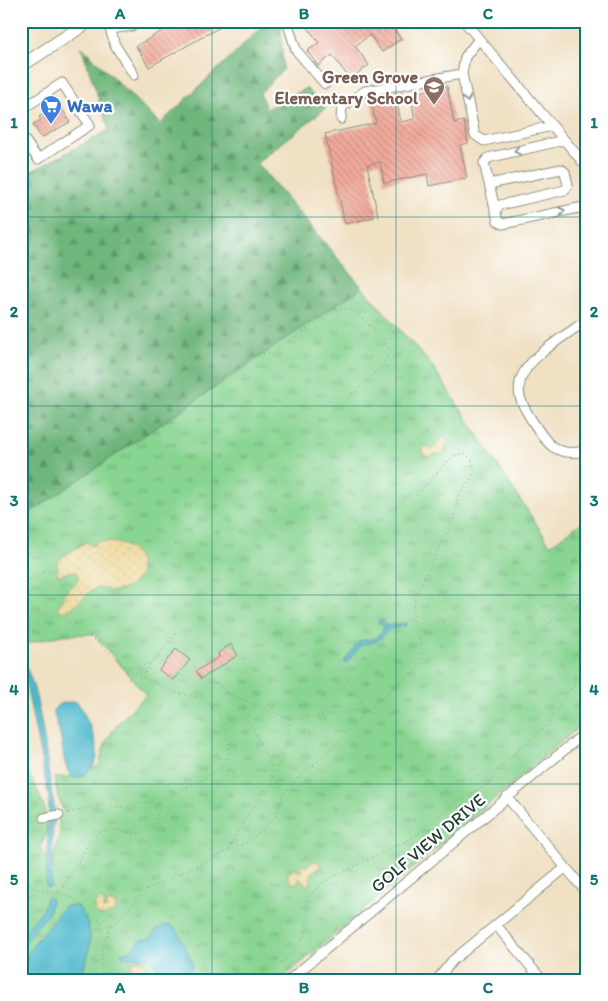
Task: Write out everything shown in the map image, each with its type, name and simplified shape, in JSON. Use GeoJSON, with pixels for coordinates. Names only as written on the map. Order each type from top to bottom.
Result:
{"type":"FeatureCollection","features":[{"type":"Feature","properties":{"kind":"highway"},"geometry":{"type":"LineString","coordinates":[[21,66],[90,21]]}},
{"type":"Feature","properties":{"kind":"street"},"geometry":{"type":"LineString","coordinates":[[104,21],[110,30],[115,45],[134,74]]}},
{"type":"Feature","properties":{"kind":"street"},"geometry":{"type":"LineString","coordinates":[[110,30],[132,26],[139,21]]}},
{"type":"Feature","properties":{"kind":"street"},"geometry":{"type":"LineString","coordinates":[[287,21],[296,50],[325,84]]}},
{"type":"Feature","properties":{"kind":"street"},"geometry":{"type":"LineString","coordinates":[[464,21],[587,167]]}},
{"type":"Feature","properties":{"kind":"street"},"geometry":{"type":"LineString","coordinates":[[479,39],[464,57],[462,74],[475,134],[484,141],[552,126]]}},
{"type":"Feature","properties":{"kind":"street"},"geometry":{"type":"LineString","coordinates":[[341,119],[342,107],[365,91],[462,74]]}},
{"type":"Feature","properties":{"kind":"street"},"geometry":{"type":"LineString","coordinates":[[21,110],[62,83],[90,125],[38,159],[22,138]]}},
{"type":"Feature","properties":{"kind":"street"},"geometry":{"type":"LineString","coordinates":[[564,140],[488,158],[484,163],[498,221],[502,224],[583,207],[587,204]]}},
{"type":"Feature","properties":{"kind":"street"},"geometry":{"type":"LineString","coordinates":[[489,184],[561,169],[565,172],[568,185],[565,190],[500,205],[495,210]]}},
{"type":"Feature","properties":{"kind":"street"},"geometry":{"type":"LineString","coordinates":[[587,320],[535,358],[522,375],[519,387],[520,399],[546,441],[554,448],[566,452],[577,453],[587,451]]}},
{"type":"Feature","properties":{"kind":"street","name":"GOLF VIEW DRIVE"},"geometry":{"type":"LineString","coordinates":[[289,980],[587,731]]}},
{"type":"Feature","properties":{"kind":"street"},"geometry":{"type":"LineString","coordinates":[[507,797],[587,893]]}},
{"type":"Feature","properties":{"kind":"street"},"geometry":{"type":"LineString","coordinates":[[44,818],[59,815]]}},
{"type":"Feature","properties":{"kind":"street"},"geometry":{"type":"LineString","coordinates":[[437,980],[452,961],[565,868]]}},
{"type":"Feature","properties":{"kind":"street"},"geometry":{"type":"LineString","coordinates":[[496,925],[542,980]]}},
{"type":"Feature","properties":{"kind":"path"},"geometry":{"type":"LineString","coordinates":[[254,358],[277,349],[334,310],[345,308],[359,314],[386,343],[389,354],[384,363],[340,406]]}},
{"type":"Feature","properties":{"kind":"path"},"geometry":{"type":"LineString","coordinates":[[29,885],[38,891],[60,892],[80,905],[100,923],[109,926],[115,923],[148,889],[249,841],[275,818],[282,795],[303,773],[318,762],[366,711],[422,665],[423,649],[413,621],[415,597],[453,520],[458,496],[474,473],[472,460],[463,453],[452,457],[414,497]]}},
{"type":"Feature","properties":{"kind":"path"},"geometry":{"type":"LineString","coordinates":[[21,585],[48,570]]}},
{"type":"Feature","properties":{"kind":"path"},"geometry":{"type":"LineString","coordinates":[[534,638],[587,587]]}},
{"type":"Feature","properties":{"kind":"path"},"geometry":{"type":"LineString","coordinates":[[21,612],[61,616],[80,628],[126,667],[141,677],[183,694],[202,699],[212,708],[223,725],[228,741],[227,759],[221,768],[161,802],[144,802],[124,807],[101,806],[59,815]]}},
{"type":"Feature","properties":{"kind":"path"},"geometry":{"type":"LineString","coordinates":[[141,677],[176,633]]}},
{"type":"Feature","properties":{"kind":"path"},"geometry":{"type":"LineString","coordinates":[[339,661],[366,711]]}},
{"type":"Feature","properties":{"kind":"path"},"geometry":{"type":"LineString","coordinates":[[126,667],[140,667],[152,662]]}},
{"type":"Feature","properties":{"kind":"path"},"geometry":{"type":"LineString","coordinates":[[250,980],[288,958],[303,937],[306,928],[308,897],[322,883],[413,837],[450,806],[491,782],[502,765],[547,725],[568,692],[582,680],[587,668]]}},
{"type":"Feature","properties":{"kind":"path"},"geometry":{"type":"LineString","coordinates":[[216,683],[229,694],[290,718],[302,719],[355,710],[370,711],[470,828]]}},
{"type":"Feature","properties":{"kind":"path"},"geometry":{"type":"LineString","coordinates":[[238,697],[271,765],[272,781]]}},
{"type":"Feature","properties":{"kind":"path"},"geometry":{"type":"LineString","coordinates":[[228,850],[238,828],[272,781],[286,746],[290,718]]}},
{"type":"Feature","properties":{"kind":"path"},"geometry":{"type":"LineString","coordinates":[[60,892],[90,842],[100,832],[114,829],[135,834],[154,828],[161,802]]}},
{"type":"Feature","properties":{"kind":"path"},"geometry":{"type":"LineString","coordinates":[[21,822],[44,818]]}},
{"type":"Feature","properties":{"kind":"path"},"geometry":{"type":"LineString","coordinates":[[21,902],[38,891]]}},
{"type":"Feature","properties":{"kind":"path"},"geometry":{"type":"LineString","coordinates":[[103,980],[100,962],[104,944],[109,933],[109,926]]}},
{"type":"Feature","properties":{"kind":"green space"},"geometry":{"type":"Polygon","coordinates":[[[260,21],[281,21],[283,70],[260,93],[266,109],[306,88],[326,108],[257,163],[362,287],[21,519],[21,177],[109,130],[81,46],[160,124],[262,27],[260,21]]]}},
{"type":"Feature","properties":{"kind":"green space"},"geometry":{"type":"Polygon","coordinates":[[[362,287],[433,367],[550,545],[587,519],[587,720],[281,980],[21,980],[21,772],[27,772],[39,793],[44,808],[46,833],[40,848],[51,868],[60,831],[58,818],[64,813],[54,778],[75,776],[100,765],[102,754],[110,735],[123,718],[146,695],[94,634],[62,635],[21,645],[21,519],[362,287]]]}},
{"type":"Feature","properties":{"kind":"sand"},"geometry":{"type":"Polygon","coordinates":[[[444,437],[448,442],[443,454],[435,454],[429,457],[423,454],[422,451],[425,446],[431,450],[444,437]]]}},
{"type":"Feature","properties":{"kind":"sand"},"geometry":{"type":"Polygon","coordinates":[[[99,541],[116,543],[130,548],[138,559],[140,577],[124,589],[112,591],[96,589],[73,607],[60,611],[59,604],[68,588],[75,584],[78,577],[77,573],[72,571],[59,576],[57,563],[61,558],[84,543],[87,542],[92,546],[99,541]]]}},
{"type":"Feature","properties":{"kind":"sand"},"geometry":{"type":"Polygon","coordinates":[[[313,860],[320,863],[320,868],[312,872],[310,884],[306,885],[300,879],[296,884],[291,883],[288,876],[289,872],[294,869],[301,872],[300,866],[309,865],[313,860]]]}},
{"type":"Feature","properties":{"kind":"sand"},"geometry":{"type":"Polygon","coordinates":[[[102,899],[105,903],[103,909],[111,902],[116,904],[116,911],[103,916],[97,914],[95,905],[97,901],[102,899]]]}},
{"type":"Feature","properties":{"kind":"sand"},"geometry":{"type":"Polygon","coordinates":[[[140,960],[145,965],[142,975],[130,980],[123,980],[121,975],[124,969],[132,971],[134,969],[131,962],[140,960]]]}},
{"type":"Feature","properties":{"kind":"water"},"geometry":{"type":"Polygon","coordinates":[[[379,620],[383,621],[387,626],[406,623],[406,626],[391,628],[377,641],[361,645],[346,664],[344,662],[359,641],[376,638],[387,627],[382,630],[384,626],[378,622],[379,620]]]}},
{"type":"Feature","properties":{"kind":"water"},"geometry":{"type":"Polygon","coordinates":[[[21,661],[27,669],[37,701],[55,812],[51,887],[47,888],[49,798],[26,684],[21,672],[21,661]]]}},
{"type":"Feature","properties":{"kind":"water"},"geometry":{"type":"Polygon","coordinates":[[[77,702],[94,736],[97,757],[88,772],[80,777],[73,778],[67,770],[53,711],[60,704],[77,702]]]}},
{"type":"Feature","properties":{"kind":"water"},"geometry":{"type":"Polygon","coordinates":[[[46,898],[52,898],[48,914],[21,949],[24,934],[41,912],[46,898]]]}},
{"type":"Feature","properties":{"kind":"water"},"geometry":{"type":"Polygon","coordinates":[[[77,906],[88,924],[90,943],[86,962],[77,980],[24,980],[24,964],[36,941],[61,910],[66,907],[77,906]]]}},
{"type":"Feature","properties":{"kind":"water"},"geometry":{"type":"Polygon","coordinates":[[[166,925],[173,926],[177,930],[193,964],[192,968],[178,971],[168,980],[164,978],[151,957],[123,957],[121,953],[132,950],[140,940],[152,937],[158,929],[166,925]]]}},
{"type":"Feature","properties":{"kind":"building"},"geometry":{"type":"Polygon","coordinates":[[[164,21],[219,21],[222,26],[149,67],[136,46],[167,28],[164,21]]]}},
{"type":"Feature","properties":{"kind":"building"},"geometry":{"type":"Polygon","coordinates":[[[303,21],[388,21],[401,39],[382,52],[370,35],[355,46],[369,65],[350,79],[332,55],[318,66],[307,51],[319,43],[303,21]]]}},
{"type":"Feature","properties":{"kind":"building"},"geometry":{"type":"Polygon","coordinates":[[[447,86],[454,123],[464,121],[468,143],[460,145],[467,178],[429,186],[427,174],[384,183],[380,162],[367,165],[378,216],[345,224],[325,134],[376,123],[370,99],[402,92],[402,96],[447,86]],[[411,100],[397,103],[401,122],[415,119],[411,100]]]}},
{"type":"Feature","properties":{"kind":"building"},"geometry":{"type":"Polygon","coordinates":[[[61,107],[70,122],[41,138],[33,124],[41,120],[39,117],[54,108],[55,110],[61,107]]]}},
{"type":"Feature","properties":{"kind":"building"},"geometry":{"type":"Polygon","coordinates":[[[231,644],[238,655],[201,679],[196,671],[219,657],[218,653],[231,644]]]}},
{"type":"Feature","properties":{"kind":"building"},"geometry":{"type":"Polygon","coordinates":[[[176,649],[190,660],[173,680],[159,670],[176,649]]]}},
{"type":"Feature","properties":{"kind":"place","name":"Green Grove Elementary School"},"geometry":{"type":"Point","coordinates":[434,106]}},
{"type":"Feature","properties":{"kind":"place","name":"Wawa"},"geometry":{"type":"Point","coordinates":[51,125]}}]}
